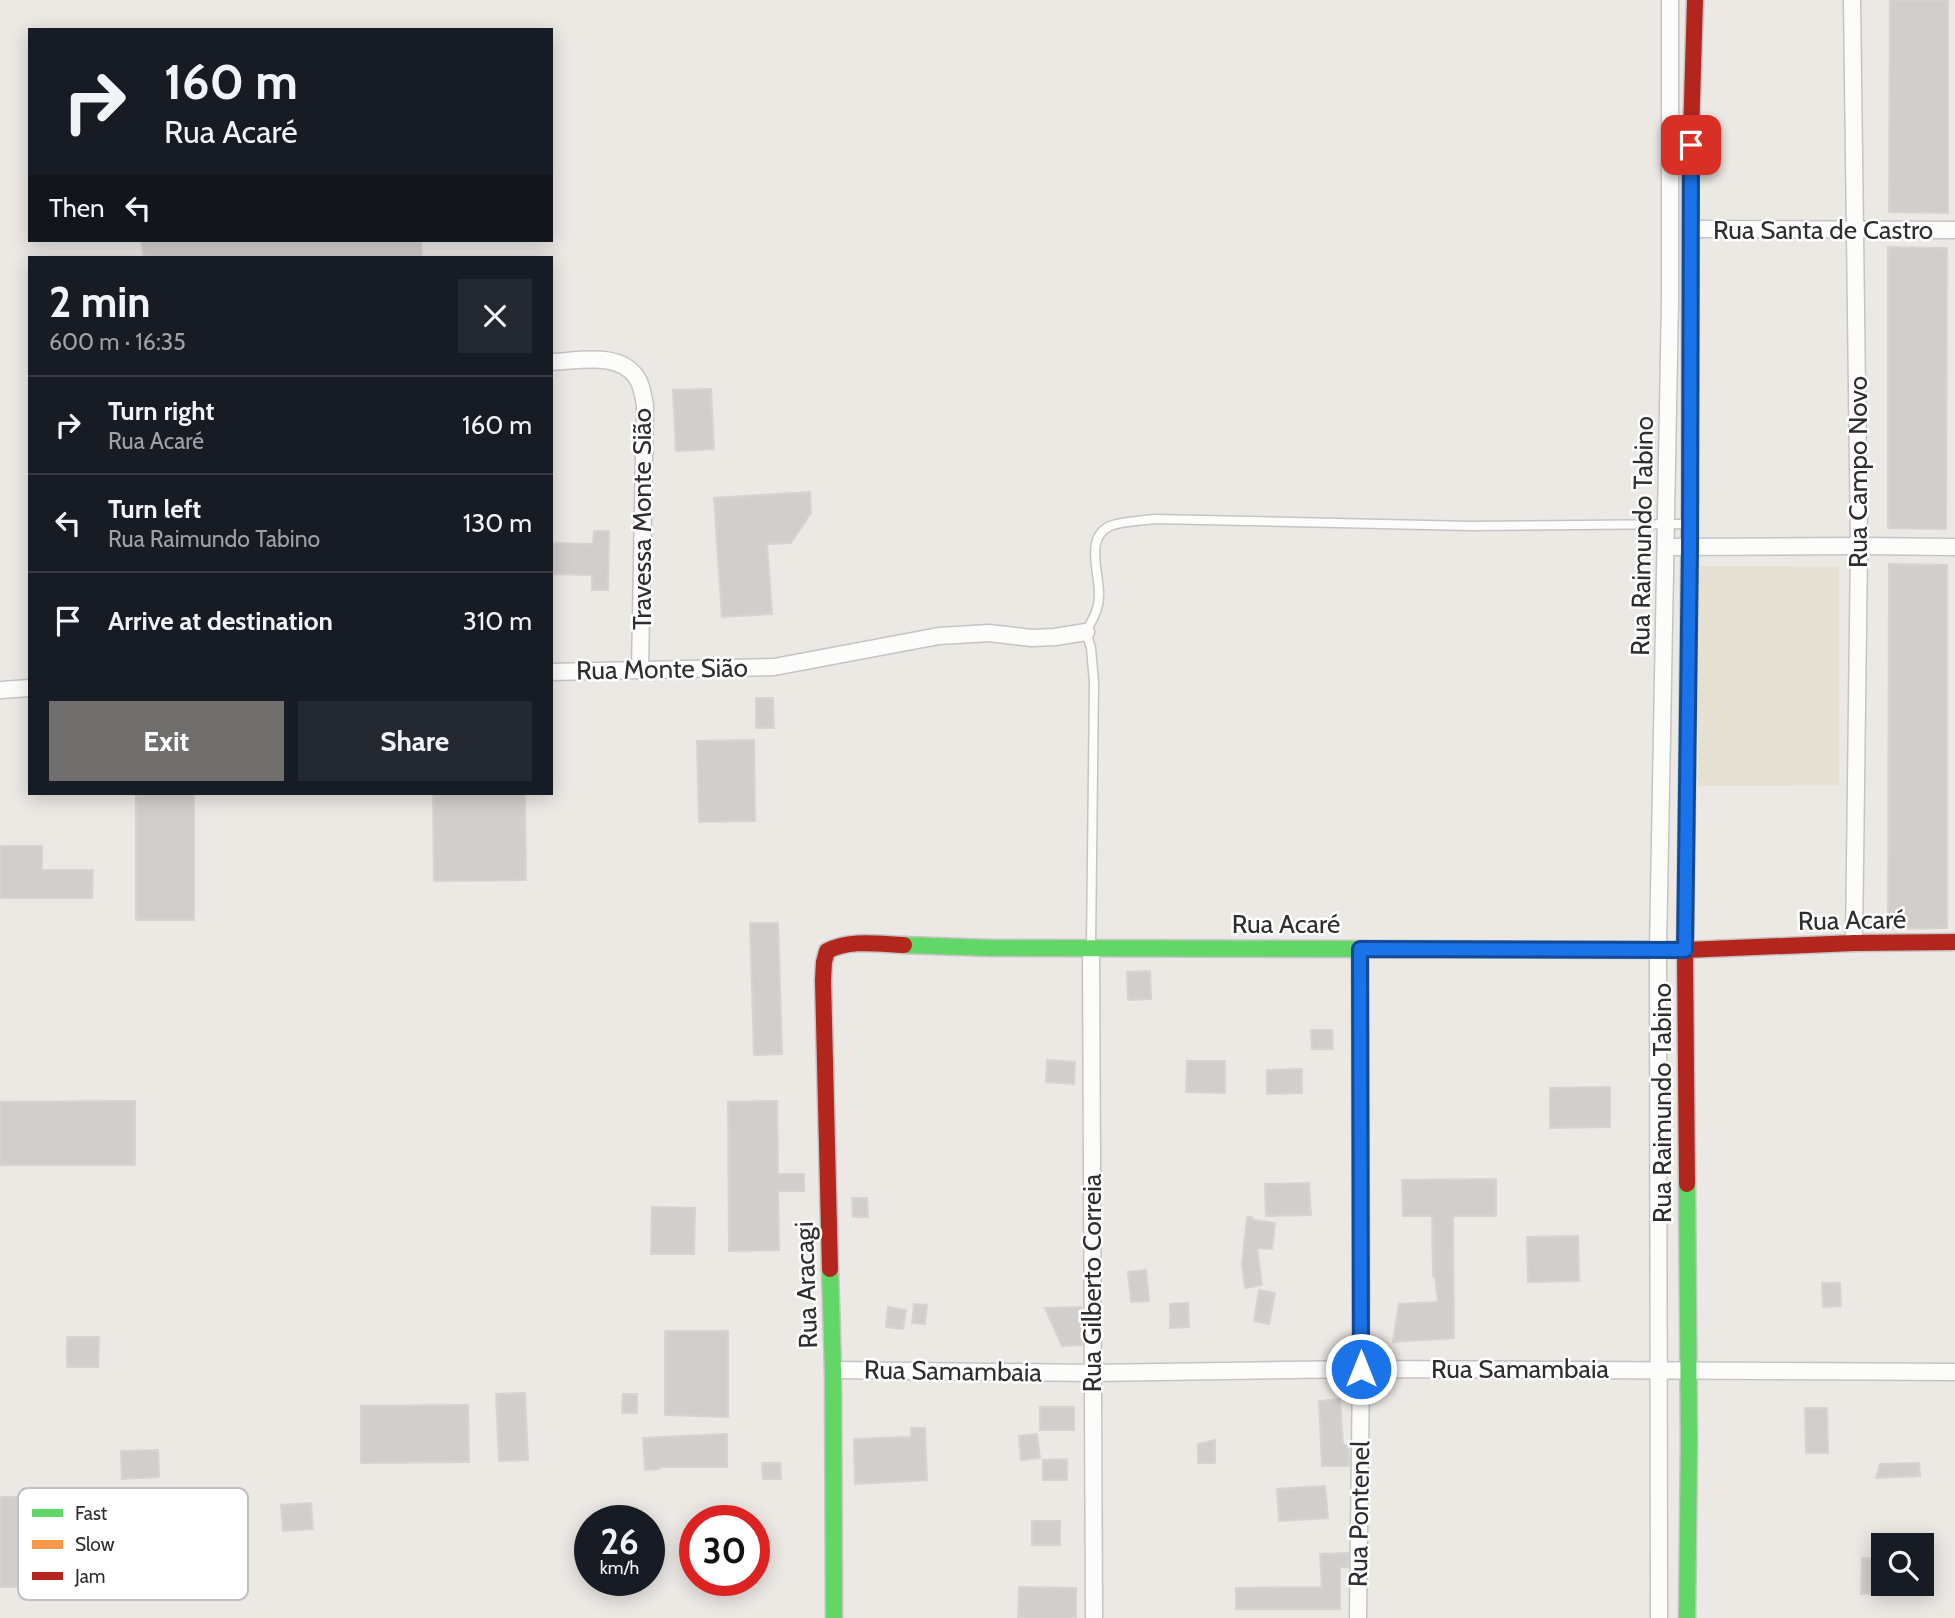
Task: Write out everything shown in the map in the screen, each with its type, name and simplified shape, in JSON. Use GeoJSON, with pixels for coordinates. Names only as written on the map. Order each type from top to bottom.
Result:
{"type":"FeatureCollection","features":[{"type":"Feature","properties":{"kind":"street","name":"Rua Raimundo Tabino"},"geometry":{"type":"LineString","coordinates":[[1659,1618],[1658,949],[1670,300],[1670,0]]}},
{"type":"Feature","properties":{"kind":"street","name":"Rua Raimundo Tabino"},"geometry":{"type":"LineString","coordinates":[[1687,1618],[1689,1371],[1685,950],[1690,547],[1690,229],[1695,0]]}},
{"type":"Feature","properties":{"kind":"street","name":"Rua Campo Novo"},"geometry":{"type":"LineString","coordinates":[[1852,0],[1859,546],[1854,943]]}},
{"type":"Feature","properties":{"kind":"street","name":"Rua Santa de Castro"},"geometry":{"type":"LineString","coordinates":[[1690,229],[1955,230]]}},
{"type":"Feature","properties":{"kind":"street","name":"Travessa Monte Sião"},"geometry":{"type":"LineString","coordinates":[[553,362],[607,359],[632,370],[639,380],[645,405],[640,670]]}},
{"type":"Feature","properties":{"kind":"street"},"geometry":{"type":"LineString","coordinates":[[1666,547],[1955,547]]}},
{"type":"Feature","properties":{"kind":"street","name":"Rua Monte Sião"},"geometry":{"type":"LineString","coordinates":[[553,672],[774,667],[939,636],[989,633],[1055,638],[1086,632]]}},
{"type":"Feature","properties":{"kind":"street"},"geometry":{"type":"LineString","coordinates":[[0,690],[28,688]]}},
{"type":"Feature","properties":{"kind":"street","name":"Rua Acaré"},"geometry":{"type":"LineString","coordinates":[[827,951],[836,946],[864,943],[992,948],[1685,950],[1955,942]]}},
{"type":"Feature","properties":{"kind":"street","name":"Rua Gilberto Correia"},"geometry":{"type":"LineString","coordinates":[[1091,947],[1094,1618]]}},
{"type":"Feature","properties":{"kind":"street","name":"Rua Pontenel"},"geometry":{"type":"LineString","coordinates":[[1358,1618],[1361,1369],[1360,949]]}},
{"type":"Feature","properties":{"kind":"street","name":"Rua Aracagi"},"geometry":{"type":"LineString","coordinates":[[827,951],[823,980],[834,1370],[834,1618]]}},
{"type":"Feature","properties":{"kind":"street","name":"Rua Samambaia"},"geometry":{"type":"LineString","coordinates":[[834,1370],[1092,1373],[1361,1369],[1955,1372]]}},
{"type":"Feature","properties":{"kind":"street"},"geometry":{"type":"LineString","coordinates":[[1660,1444],[1689,1442]]}},
{"type":"Feature","properties":{"kind":"lane"},"geometry":{"type":"LineString","coordinates":[[1091,947],[1094,682],[1091,648],[1086,632],[1097,611],[1099,597],[1095,544],[1099,534],[1112,525],[1154,519],[1472,526],[1690,524]]}},
{"type":"Feature","properties":{"kind":"shaded area"},"geometry":{"type":"Polygon","coordinates":[[[1698,566],[1839,567],[1839,785],[1698,786],[1698,566]]]}},
{"type":"Feature","properties":{"kind":"building"},"geometry":{"type":"Polygon","coordinates":[[[1890,0],[1948,0],[1948,213],[1889,212],[1890,0]]]}},
{"type":"Feature","properties":{"kind":"building"},"geometry":{"type":"Polygon","coordinates":[[[141,242],[421,242],[422,256],[144,256],[141,242]]]}},
{"type":"Feature","properties":{"kind":"building"},"geometry":{"type":"Polygon","coordinates":[[[1888,247],[1947,248],[1946,529],[1888,528],[1888,247]]]}},
{"type":"Feature","properties":{"kind":"building"},"geometry":{"type":"Polygon","coordinates":[[[711,389],[714,449],[676,451],[673,390],[711,389]]]}},
{"type":"Feature","properties":{"kind":"building"},"geometry":{"type":"Polygon","coordinates":[[[810,492],[811,513],[791,543],[767,544],[772,614],[722,617],[714,498],[810,492]]]}},
{"type":"Feature","properties":{"kind":"building"},"geometry":{"type":"Polygon","coordinates":[[[594,531],[609,531],[608,590],[592,590],[592,575],[553,574],[553,543],[593,544],[594,531]]]}},
{"type":"Feature","properties":{"kind":"building"},"geometry":{"type":"Polygon","coordinates":[[[1889,564],[1947,565],[1947,928],[1888,929],[1889,564]]]}},
{"type":"Feature","properties":{"kind":"building"},"geometry":{"type":"Polygon","coordinates":[[[756,698],[773,698],[774,728],[756,728],[756,698]]]}},
{"type":"Feature","properties":{"kind":"building"},"geometry":{"type":"Polygon","coordinates":[[[754,740],[755,821],[699,822],[697,741],[754,740]]]}},
{"type":"Feature","properties":{"kind":"building"},"geometry":{"type":"Polygon","coordinates":[[[136,795],[194,795],[194,920],[136,920],[136,795]]]}},
{"type":"Feature","properties":{"kind":"building"},"geometry":{"type":"Polygon","coordinates":[[[433,795],[525,795],[526,880],[434,881],[433,795]]]}},
{"type":"Feature","properties":{"kind":"building"},"geometry":{"type":"Polygon","coordinates":[[[0,846],[42,846],[42,870],[93,870],[92,898],[0,898],[0,846]]]}},
{"type":"Feature","properties":{"kind":"building"},"geometry":{"type":"Polygon","coordinates":[[[750,923],[778,923],[782,1054],[754,1055],[750,923]]]}},
{"type":"Feature","properties":{"kind":"building"},"geometry":{"type":"Polygon","coordinates":[[[1150,971],[1151,999],[1128,1000],[1127,972],[1150,971]]]}},
{"type":"Feature","properties":{"kind":"building"},"geometry":{"type":"Polygon","coordinates":[[[1311,1030],[1332,1030],[1333,1049],[1312,1049],[1311,1030]]]}},
{"type":"Feature","properties":{"kind":"building"},"geometry":{"type":"Polygon","coordinates":[[[1047,1060],[1075,1062],[1074,1084],[1046,1082],[1047,1060]]]}},
{"type":"Feature","properties":{"kind":"building"},"geometry":{"type":"Polygon","coordinates":[[[1187,1061],[1225,1061],[1225,1093],[1186,1092],[1187,1061]]]}},
{"type":"Feature","properties":{"kind":"building"},"geometry":{"type":"Polygon","coordinates":[[[1302,1069],[1302,1093],[1267,1094],[1267,1070],[1302,1069]]]}},
{"type":"Feature","properties":{"kind":"building"},"geometry":{"type":"Polygon","coordinates":[[[1610,1087],[1610,1127],[1550,1128],[1550,1088],[1610,1087]]]}},
{"type":"Feature","properties":{"kind":"building"},"geometry":{"type":"Polygon","coordinates":[[[135,1101],[135,1165],[0,1165],[0,1102],[135,1101]]]}},
{"type":"Feature","properties":{"kind":"building"},"geometry":{"type":"Polygon","coordinates":[[[777,1101],[778,1174],[804,1174],[804,1191],[778,1191],[779,1250],[729,1251],[728,1102],[777,1101]]]}},
{"type":"Feature","properties":{"kind":"building"},"geometry":{"type":"Polygon","coordinates":[[[1496,1179],[1496,1216],[1453,1216],[1454,1338],[1393,1342],[1399,1304],[1438,1302],[1433,1276],[1432,1216],[1403,1216],[1402,1180],[1496,1179]]]}},
{"type":"Feature","properties":{"kind":"building"},"geometry":{"type":"Polygon","coordinates":[[[1309,1183],[1311,1215],[1266,1216],[1265,1184],[1309,1183]]]}},
{"type":"Feature","properties":{"kind":"building"},"geometry":{"type":"Polygon","coordinates":[[[852,1198],[867,1198],[868,1217],[853,1217],[852,1198]]]}},
{"type":"Feature","properties":{"kind":"building"},"geometry":{"type":"Polygon","coordinates":[[[652,1207],[695,1208],[694,1254],[651,1254],[652,1207]]]}},
{"type":"Feature","properties":{"kind":"building"},"geometry":{"type":"Polygon","coordinates":[[[1247,1217],[1275,1223],[1272,1249],[1257,1248],[1262,1285],[1245,1288],[1242,1265],[1247,1217]]]}},
{"type":"Feature","properties":{"kind":"building"},"geometry":{"type":"Polygon","coordinates":[[[1578,1236],[1579,1281],[1528,1282],[1527,1237],[1578,1236]]]}},
{"type":"Feature","properties":{"kind":"building"},"geometry":{"type":"Polygon","coordinates":[[[1146,1270],[1149,1301],[1131,1302],[1128,1272],[1146,1270]]]}},
{"type":"Feature","properties":{"kind":"building"},"geometry":{"type":"Polygon","coordinates":[[[1822,1283],[1840,1283],[1841,1306],[1823,1307],[1822,1283]]]}},
{"type":"Feature","properties":{"kind":"building"},"geometry":{"type":"Polygon","coordinates":[[[1259,1290],[1275,1293],[1269,1324],[1254,1321],[1259,1290]]]}},
{"type":"Feature","properties":{"kind":"building"},"geometry":{"type":"Polygon","coordinates":[[[1188,1303],[1189,1327],[1170,1328],[1170,1304],[1188,1303]]]}},
{"type":"Feature","properties":{"kind":"building"},"geometry":{"type":"Polygon","coordinates":[[[914,1304],[927,1305],[925,1324],[912,1323],[914,1304]]]}},
{"type":"Feature","properties":{"kind":"building"},"geometry":{"type":"Polygon","coordinates":[[[888,1307],[906,1310],[903,1329],[886,1327],[888,1307]]]}},
{"type":"Feature","properties":{"kind":"building"},"geometry":{"type":"Polygon","coordinates":[[[1081,1307],[1082,1345],[1062,1346],[1045,1308],[1081,1307]]]}},
{"type":"Feature","properties":{"kind":"building"},"geometry":{"type":"Polygon","coordinates":[[[665,1331],[728,1331],[728,1417],[665,1415],[665,1331]]]}},
{"type":"Feature","properties":{"kind":"building"},"geometry":{"type":"Polygon","coordinates":[[[67,1337],[99,1337],[98,1367],[67,1367],[67,1337]]]}},
{"type":"Feature","properties":{"kind":"building"},"geometry":{"type":"Polygon","coordinates":[[[525,1393],[528,1460],[499,1461],[496,1394],[525,1393]]]}},
{"type":"Feature","properties":{"kind":"building"},"geometry":{"type":"Polygon","coordinates":[[[623,1394],[637,1394],[637,1413],[622,1413],[623,1394]]]}},
{"type":"Feature","properties":{"kind":"building"},"geometry":{"type":"Polygon","coordinates":[[[1340,1399],[1343,1445],[1349,1445],[1349,1466],[1322,1466],[1319,1401],[1340,1399]]]}},
{"type":"Feature","properties":{"kind":"building"},"geometry":{"type":"Polygon","coordinates":[[[468,1405],[469,1462],[361,1463],[361,1406],[468,1405]]]}},
{"type":"Feature","properties":{"kind":"building"},"geometry":{"type":"Polygon","coordinates":[[[1040,1407],[1074,1407],[1074,1430],[1040,1430],[1040,1407]]]}},
{"type":"Feature","properties":{"kind":"building"},"geometry":{"type":"Polygon","coordinates":[[[1805,1408],[1827,1408],[1828,1453],[1806,1453],[1805,1408]]]}},
{"type":"Feature","properties":{"kind":"building"},"geometry":{"type":"Polygon","coordinates":[[[911,1428],[925,1428],[927,1480],[855,1484],[854,1439],[911,1437],[911,1428]]]}},
{"type":"Feature","properties":{"kind":"building"},"geometry":{"type":"Polygon","coordinates":[[[727,1434],[727,1467],[660,1467],[645,1470],[643,1438],[727,1434]]]}},
{"type":"Feature","properties":{"kind":"building"},"geometry":{"type":"Polygon","coordinates":[[[1037,1434],[1040,1458],[1021,1460],[1019,1436],[1037,1434]]]}},
{"type":"Feature","properties":{"kind":"building"},"geometry":{"type":"Polygon","coordinates":[[[1215,1440],[1215,1463],[1198,1463],[1198,1444],[1215,1440]]]}},
{"type":"Feature","properties":{"kind":"building"},"geometry":{"type":"Polygon","coordinates":[[[158,1450],[159,1477],[122,1479],[121,1451],[158,1450]]]}},
{"type":"Feature","properties":{"kind":"building"},"geometry":{"type":"Polygon","coordinates":[[[1067,1459],[1067,1480],[1043,1480],[1043,1460],[1067,1459]]]}},
{"type":"Feature","properties":{"kind":"building"},"geometry":{"type":"Polygon","coordinates":[[[762,1463],[780,1463],[781,1479],[763,1479],[762,1463]]]}},
{"type":"Feature","properties":{"kind":"building"},"geometry":{"type":"Polygon","coordinates":[[[1919,1463],[1920,1476],[1876,1478],[1880,1464],[1919,1463]]]}},
{"type":"Feature","properties":{"kind":"building"},"geometry":{"type":"Polygon","coordinates":[[[1325,1486],[1328,1518],[1279,1521],[1277,1489],[1325,1486]]]}},
{"type":"Feature","properties":{"kind":"building"},"geometry":{"type":"Polygon","coordinates":[[[0,1497],[18,1497],[18,1587],[0,1587],[0,1497]]]}},
{"type":"Feature","properties":{"kind":"building"},"geometry":{"type":"Polygon","coordinates":[[[311,1503],[313,1529],[283,1531],[281,1505],[311,1503]]]}},
{"type":"Feature","properties":{"kind":"building"},"geometry":{"type":"Polygon","coordinates":[[[1032,1521],[1060,1521],[1060,1545],[1032,1545],[1032,1521]]]}},
{"type":"Feature","properties":{"kind":"building"},"geometry":{"type":"Polygon","coordinates":[[[1348,1553],[1348,1567],[1340,1567],[1340,1609],[1236,1609],[1236,1588],[1322,1587],[1320,1554],[1348,1553]]]}},
{"type":"Feature","properties":{"kind":"building"},"geometry":{"type":"Polygon","coordinates":[[[1862,1558],[1871,1558],[1871,1594],[1861,1594],[1862,1558]]]}},
{"type":"Feature","properties":{"kind":"building"},"geometry":{"type":"Polygon","coordinates":[[[1019,1587],[1076,1588],[1076,1618],[1018,1618],[1019,1587]]]}},
{"type":"Feature","properties":{"kind":"traffic: fast"},"geometry":{"type":"LineString","coordinates":[[904,945],[992,948],[1366,949]]}},
{"type":"Feature","properties":{"kind":"traffic: fast"},"geometry":{"type":"LineString","coordinates":[[1687,1184],[1687,1618]]}},
{"type":"Feature","properties":{"kind":"traffic: fast"},"geometry":{"type":"LineString","coordinates":[[830,1269],[834,1618]]}},
{"type":"Feature","properties":{"kind":"traffic: slow"},"geometry":{"type":"LineString","coordinates":[[1687,778],[1690,497]]}},
{"type":"Feature","properties":{"kind":"traffic: jam"},"geometry":{"type":"LineString","coordinates":[[1690,497],[1690,169],[1695,0]]}},
{"type":"Feature","properties":{"kind":"traffic: jam"},"geometry":{"type":"LineString","coordinates":[[1687,778],[1687,1184]]}},
{"type":"Feature","properties":{"kind":"traffic: jam"},"geometry":{"type":"LineString","coordinates":[[1366,949],[1685,950],[1955,942]]}},
{"type":"Feature","properties":{"kind":"traffic: jam"},"geometry":{"type":"LineString","coordinates":[[830,1269],[824,962],[827,951],[845,945],[904,945]]}},
{"type":"Feature","properties":{"kind":"route"},"geometry":{"type":"LineString","coordinates":[[1361,1369],[1360,949],[1685,950],[1691,145]]}}]}
